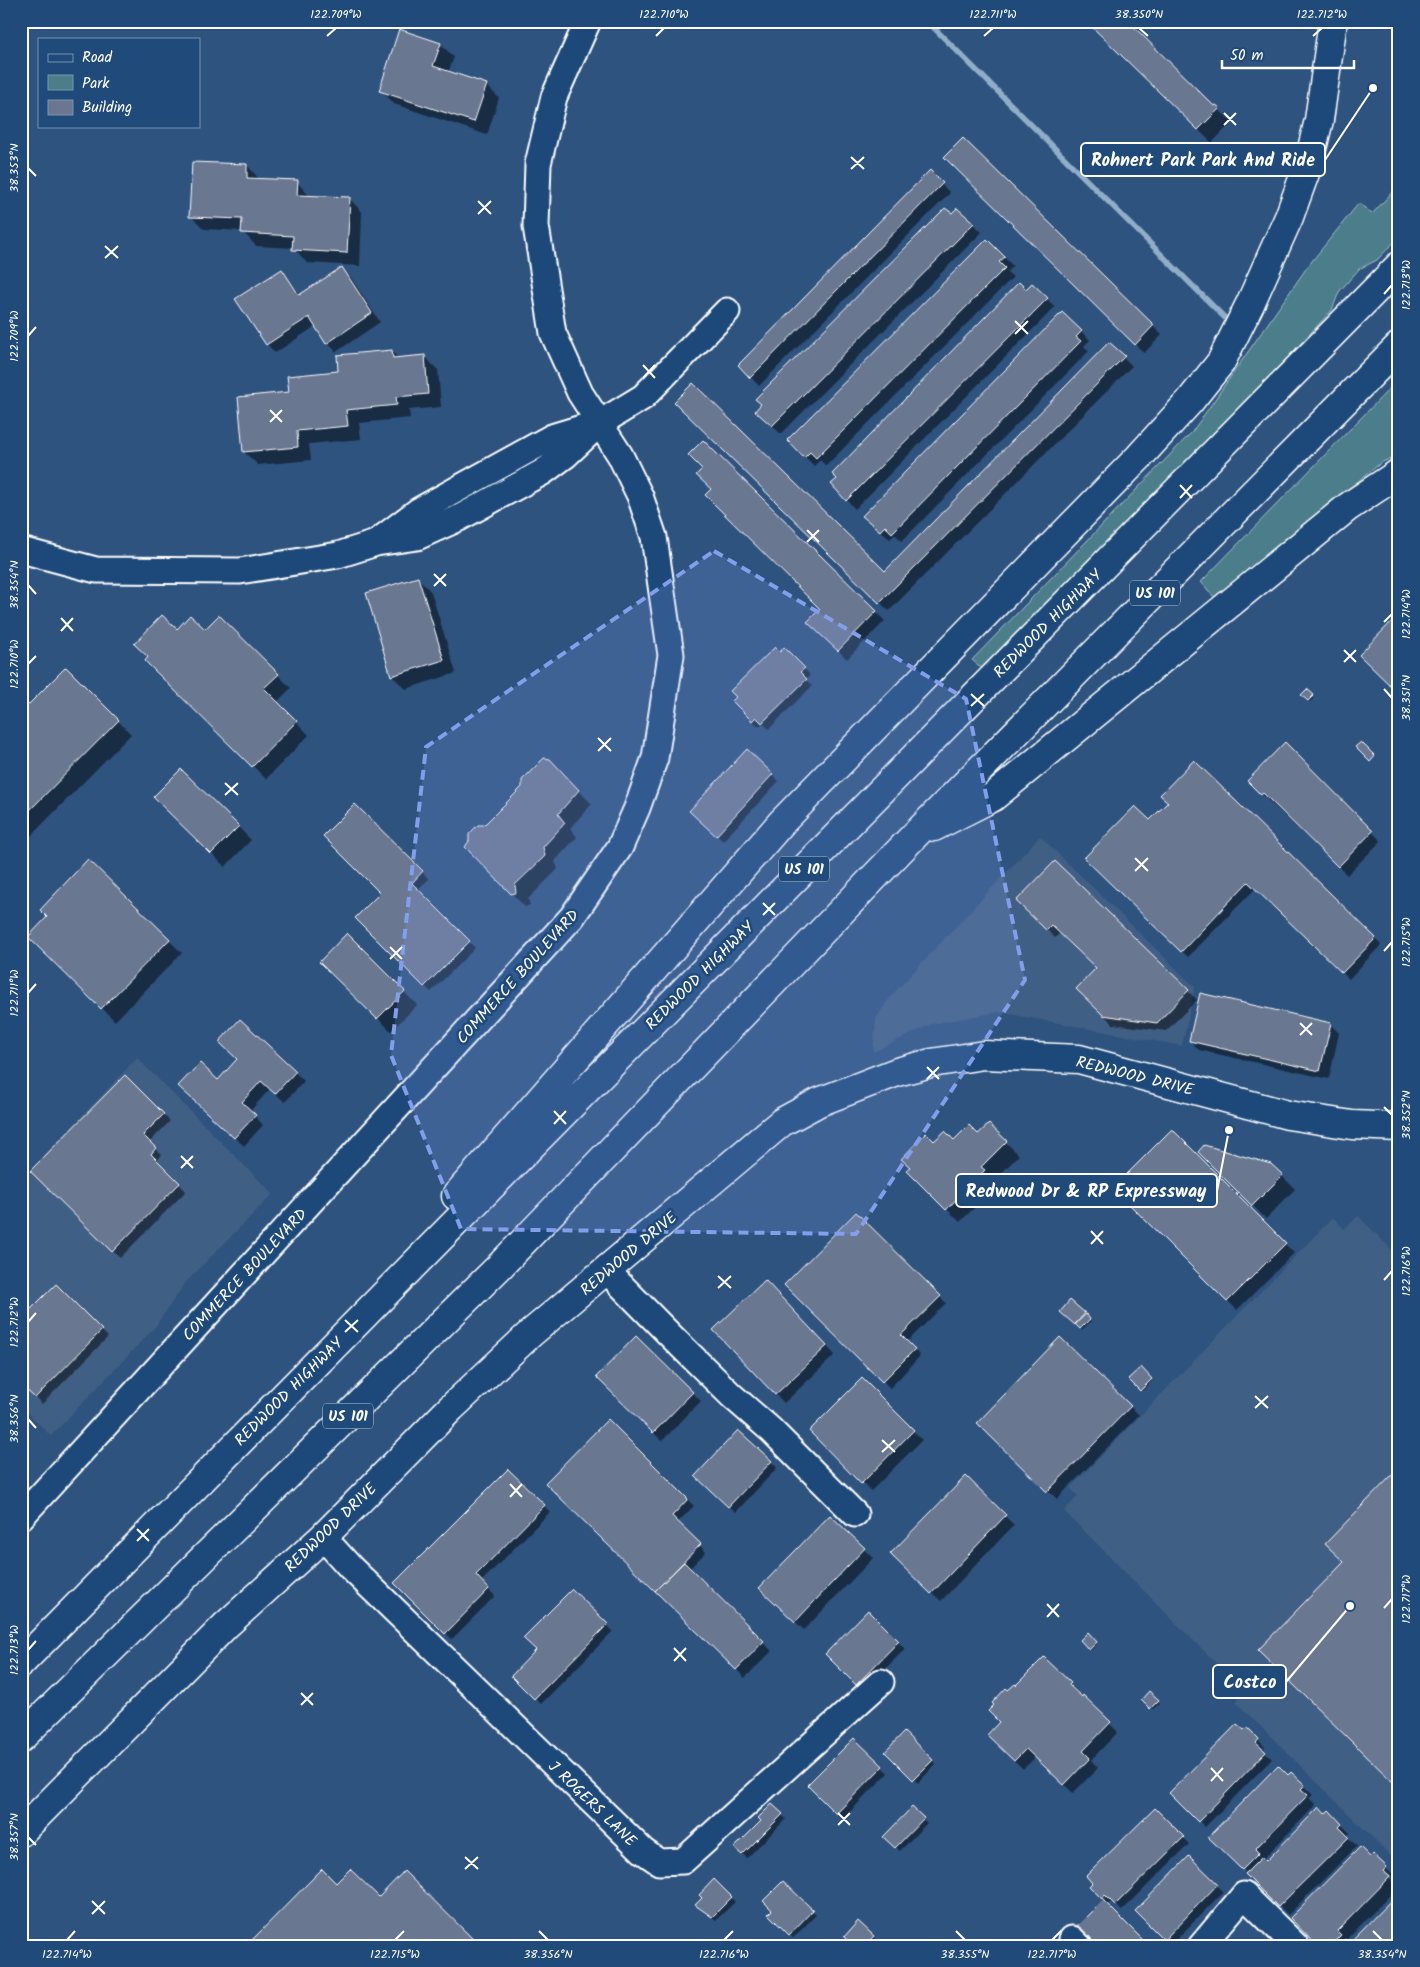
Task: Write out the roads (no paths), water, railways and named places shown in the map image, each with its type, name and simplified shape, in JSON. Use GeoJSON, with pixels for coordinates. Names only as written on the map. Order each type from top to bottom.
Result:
{"type":"FeatureCollection","features":[{"type":"Feature","properties":{"kind":"main road"},"geometry":{"type":"LineString","coordinates":[[208,1473],[479,1171],[726,884],[782,822],[1139,457],[1190,401],[1220,362],[1250,304],[1289,217],[1308,165],[1322,102],[1333,21]]}},
{"type":"Feature","properties":{"kind":"main road","name":"REDWOOD HIGHWAY"},"geometry":{"type":"LineString","coordinates":[[21,1663],[1399,266]]}},
{"type":"Feature","properties":{"kind":"main road","name":"US 101"},"geometry":{"type":"LineString","coordinates":[[21,1738],[496,1269],[911,839],[1399,346]]}},
{"type":"Feature","properties":{"kind":"main road"},"geometry":{"type":"LineString","coordinates":[[911,839],[993,797],[1348,507],[1399,473]]}},
{"type":"Feature","properties":{"kind":"main road","name":"REDWOOD DRIVE"},"geometry":{"type":"LineString","coordinates":[[21,1832],[226,1625],[323,1537],[421,1436],[530,1334],[782,1122],[819,1102],[897,1072],[984,1055],[1078,1059],[1288,1115],[1352,1125],[1399,1127]]}},
{"type":"Feature","properties":{"kind":"street","name":"COMMERCE BOULEVARD"},"geometry":{"type":"LineString","coordinates":[[21,1517],[572,917],[620,847],[655,758],[671,655],[654,537],[640,496],[600,423],[580,393],[553,333],[536,226],[538,164],[554,97],[588,21]]}},
{"type":"Feature","properties":{"kind":"street"},"geometry":{"type":"LineString","coordinates":[[21,550],[96,570],[240,571],[338,555],[376,543],[418,511],[552,437],[600,423],[643,397],[727,311]]}},
{"type":"Feature","properties":{"kind":"street"},"geometry":{"type":"LineString","coordinates":[[607,1271],[698,1363],[771,1430],[855,1514]]}},
{"type":"Feature","properties":{"kind":"street","name":"J ROGERS LANE"},"geometry":{"type":"LineString","coordinates":[[323,1537],[351,1568],[642,1851],[659,1862],[683,1861],[881,1682]]}},
{"type":"Feature","properties":{"kind":"street"},"geometry":{"type":"LineString","coordinates":[[1201,1946],[1244,1894],[1296,1946]]}},
{"type":"Feature","properties":{"kind":"waterway"},"geometry":{"type":"LineString","coordinates":[[927,21],[1225,318]]}},
{"type":"Feature","properties":{"kind":"place","name":"Rohnert Park Park And Ride"},"geometry":{"type":"Point","coordinates":[1373,88]}},
{"type":"Feature","properties":{"kind":"place","name":"Redwood Dr & RP Expressway"},"geometry":{"type":"Point","coordinates":[1229,1130]}},
{"type":"Feature","properties":{"kind":"place","name":"Costco"},"geometry":{"type":"Point","coordinates":[1350,1606]}}]}
